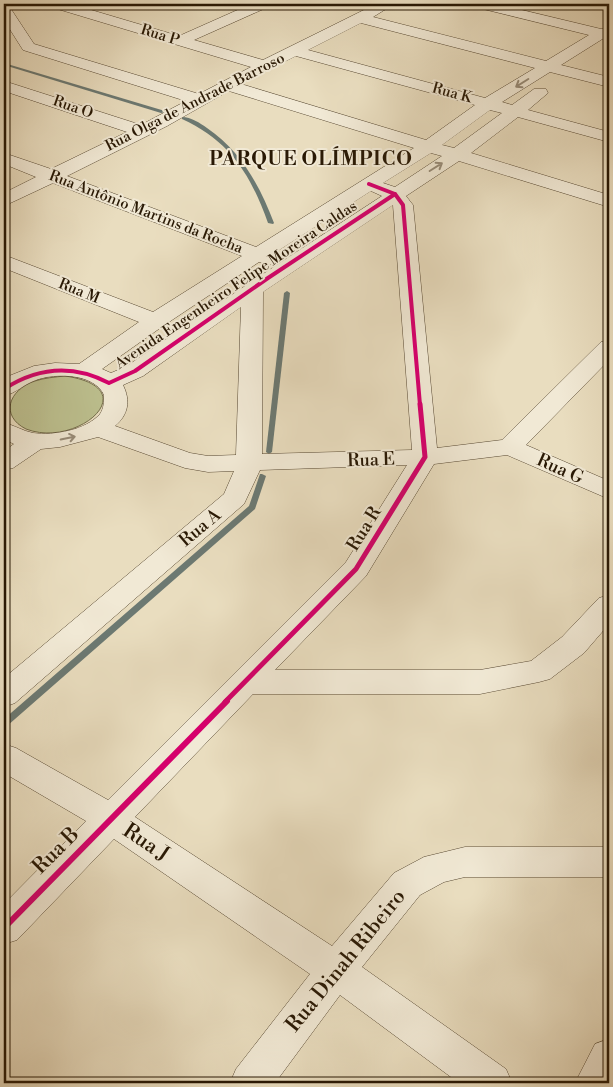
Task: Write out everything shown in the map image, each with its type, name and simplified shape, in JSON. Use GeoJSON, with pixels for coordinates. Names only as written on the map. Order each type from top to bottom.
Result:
{"type":"FeatureCollection","features":[{"type":"Feature","properties":{"kind":"street","name":"Rua P"},"geometry":{"type":"LineString","coordinates":[[56,4],[265,66]]}},
{"type":"Feature","properties":{"kind":"street"},"geometry":{"type":"LineString","coordinates":[[179,41],[264,4]]}},
{"type":"Feature","properties":{"kind":"street","name":"Rua Olga de Andrade Barroso"},"geometry":{"type":"LineString","coordinates":[[4,200],[387,4]]}},
{"type":"Feature","properties":{"kind":"street"},"geometry":{"type":"LineString","coordinates":[[480,4],[608,37]]}},
{"type":"Feature","properties":{"kind":"street"},"geometry":{"type":"LineString","coordinates":[[4,10],[28,47],[201,100]]}},
{"type":"Feature","properties":{"kind":"street"},"geometry":{"type":"LineString","coordinates":[[360,18],[609,82]]}},
{"type":"Feature","properties":{"kind":"street","name":"Avenida Engenheiro Felipe Moreira Caldas"},"geometry":{"type":"LineString","coordinates":[[84,372],[155,321],[429,146],[490,103],[548,66],[608,37]]}},
{"type":"Feature","properties":{"kind":"street","name":"Avenida Engenheiro Felipe Moreira Caldas"},"geometry":{"type":"LineString","coordinates":[[109,383],[135,370],[252,288],[458,154],[513,111],[572,72],[608,37]]}},
{"type":"Feature","properties":{"kind":"street","name":"Rua K"},"geometry":{"type":"LineString","coordinates":[[294,51],[609,137]]}},
{"type":"Feature","properties":{"kind":"street"},"geometry":{"type":"LineString","coordinates":[[227,85],[609,201]]}},
{"type":"Feature","properties":{"kind":"street","name":"Rua O"},"geometry":{"type":"LineString","coordinates":[[4,86],[142,131]]}},
{"type":"Feature","properties":{"kind":"street","name":"Rua Antônio Martins da Rocha"},"geometry":{"type":"LineString","coordinates":[[4,158],[288,266]]}},
{"type":"Feature","properties":{"kind":"street"},"geometry":{"type":"LineString","coordinates":[[369,184],[395,194],[403,205],[425,457]]}},
{"type":"Feature","properties":{"kind":"street","name":"Rua M"},"geometry":{"type":"LineString","coordinates":[[4,261],[155,321]]}},
{"type":"Feature","properties":{"kind":"street","name":"Rua A"},"geometry":{"type":"LineString","coordinates":[[4,695],[235,498],[249,465],[252,288]]}},
{"type":"Feature","properties":{"kind":"street"},"geometry":{"type":"LineString","coordinates":[[510,448],[609,347]]}},
{"type":"Feature","properties":{"kind":"street","name":"Avenida Engenheiro Felipe Moreira Caldas"},"geometry":{"type":"LineString","coordinates":[[4,430],[16,436],[35,441],[56,441],[78,436],[96,428],[109,418],[116,405],[116,394],[109,383],[98,376],[84,372],[50,370],[8,381]]}},
{"type":"Feature","properties":{"kind":"street","name":"Rua E"},"geometry":{"type":"LineString","coordinates":[[96,428],[185,460],[208,464],[249,465],[425,457],[510,448]]}},
{"type":"Feature","properties":{"kind":"street"},"geometry":{"type":"LineString","coordinates":[[4,462],[35,441]]}},
{"type":"Feature","properties":{"kind":"street","name":"Rua G"},"geometry":{"type":"LineString","coordinates":[[510,448],[609,491]]}},
{"type":"Feature","properties":{"kind":"street","name":"Rua R"},"geometry":{"type":"LineString","coordinates":[[111,820],[356,569],[425,457]]}},
{"type":"Feature","properties":{"kind":"street"},"geometry":{"type":"LineString","coordinates":[[245,682],[480,682],[539,671],[573,645],[609,605]]}},
{"type":"Feature","properties":{"kind":"street","name":"Rua J"},"geometry":{"type":"LineString","coordinates":[[4,757],[111,820],[336,970],[492,1083]]}},
{"type":"Feature","properties":{"kind":"street","name":"Rua B"},"geometry":{"type":"LineString","coordinates":[[4,928],[111,820]]}},
{"type":"Feature","properties":{"kind":"street","name":"Rua Dinah Ribeiro"},"geometry":{"type":"LineString","coordinates":[[250,1083],[336,970],[407,884],[437,868],[465,862],[609,862]]}},
{"type":"Feature","properties":{"kind":"street"},"geometry":{"type":"LineString","coordinates":[[595,1083],[609,1058]]}},
{"type":"Feature","properties":{"kind":"green space"},"geometry":{"type":"Polygon","coordinates":[[[65,376],[89,383],[101,392],[103,403],[96,414],[83,424],[65,431],[46,433],[26,429],[18,424],[10,410],[13,397],[19,390],[35,381],[65,376]]]}},
{"type":"Feature","properties":{"kind":"waterway"},"geometry":{"type":"LineString","coordinates":[[4,64],[163,112]]}},
{"type":"Feature","properties":{"kind":"waterway"},"geometry":{"type":"LineString","coordinates":[[184,118],[200,125],[214,135],[239,160],[258,191],[271,223]]}},
{"type":"Feature","properties":{"kind":"waterway"},"geometry":{"type":"LineString","coordinates":[[269,452],[287,293]]}},
{"type":"Feature","properties":{"kind":"waterway"},"geometry":{"type":"LineString","coordinates":[[4,724],[252,507],[262,476]]}},
{"type":"Feature","properties":{"kind":"cycle path"},"geometry":{"type":"LineString","coordinates":[[4,928],[356,569],[425,457],[403,205],[395,194],[369,184]]}},
{"type":"Feature","properties":{"kind":"cycle path"},"geometry":{"type":"LineString","coordinates":[[4,389],[28,376],[55,370],[83,372],[109,383],[135,371],[268,278],[395,194]]}},
{"type":"Feature","properties":{"kind":"district","name":"PARQUE OLÍMPICO"},"geometry":{"type":"Point","coordinates":[311,159]}}]}
